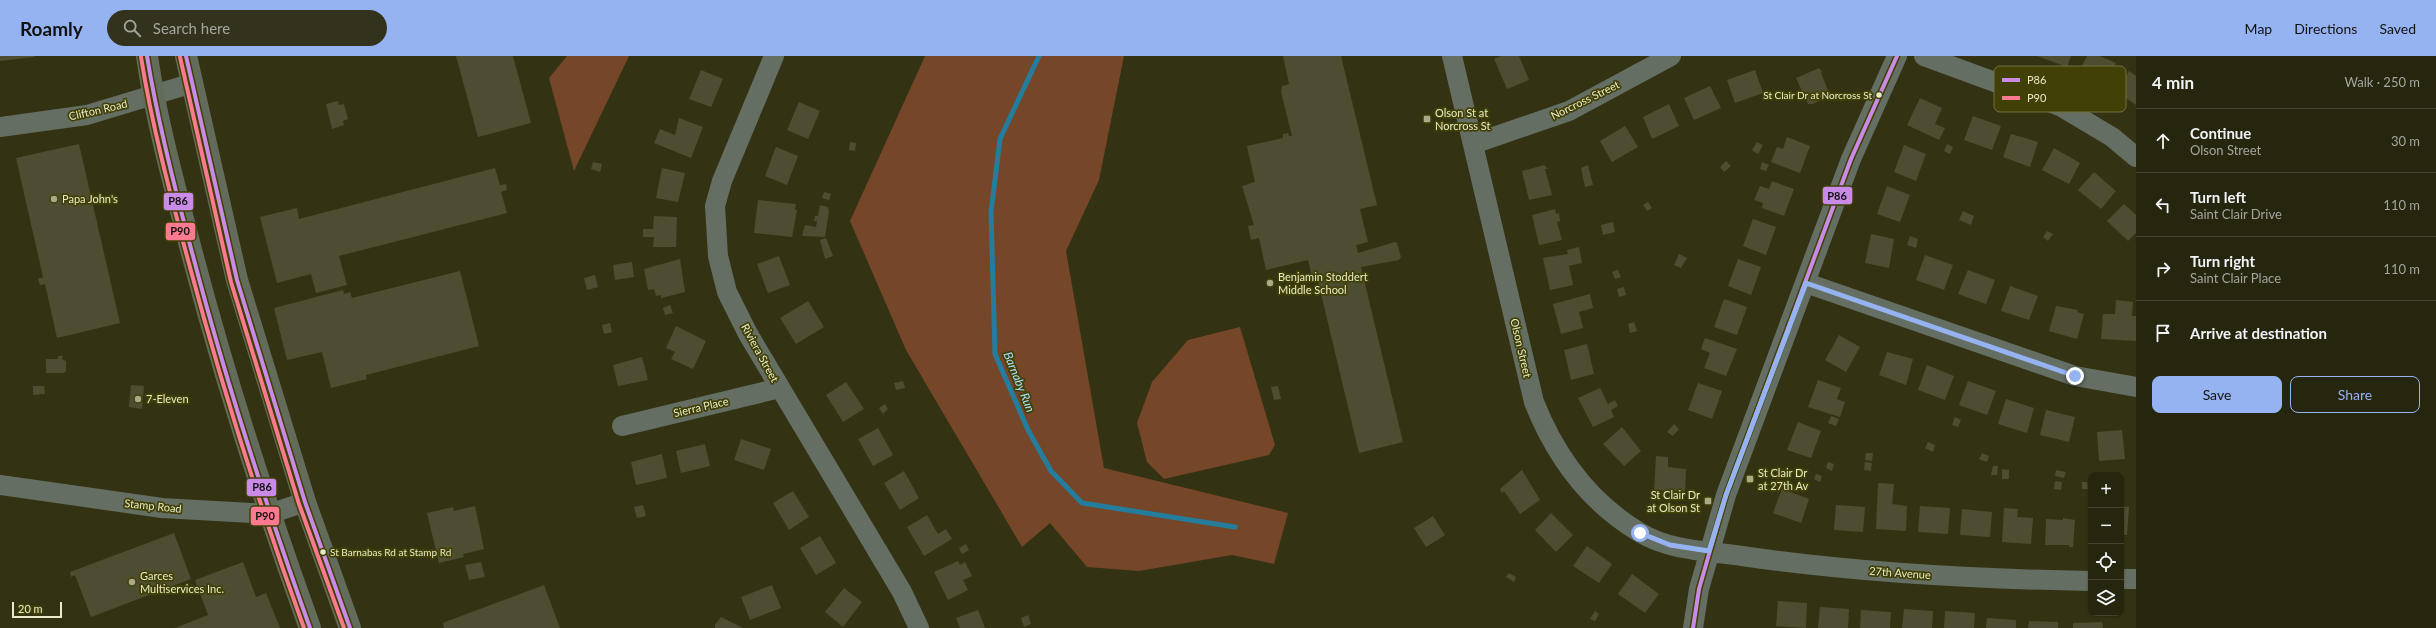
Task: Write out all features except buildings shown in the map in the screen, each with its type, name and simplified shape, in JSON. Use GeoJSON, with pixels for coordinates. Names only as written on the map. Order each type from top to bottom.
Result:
{"type":"FeatureCollection","features":[{"type":"Feature","properties":{"kind":"main road"},"geometry":{"type":"LineString","coordinates":[[147,56],[153,96],[217,352],[269,514],[310,628]]}},
{"type":"Feature","properties":{"kind":"main road"},"geometry":{"type":"LineString","coordinates":[[186,56],[237,280],[305,502],[350,628]]}},
{"type":"Feature","properties":{"kind":"street","name":"Riviera Street"},"geometry":{"type":"LineString","coordinates":[[774,56],[722,181],[715,212],[718,256],[727,292],[780,388],[902,592],[919,628]]}},
{"type":"Feature","properties":{"kind":"street","name":"Olson Street"},"geometry":{"type":"LineString","coordinates":[[1452,56],[1534,402],[1553,445],[1568,467],[1610,512],[1640,533],[1670,545],[1709,551]]}},
{"type":"Feature","properties":{"kind":"street","name":"Norcross Street"},"geometry":{"type":"LineString","coordinates":[[1473,144],[1569,111],[1671,56]]}},
{"type":"Feature","properties":{"kind":"street"},"geometry":{"type":"LineString","coordinates":[[1693,628],[1699,589],[1726,495],[1851,159],[1897,56]]}},
{"type":"Feature","properties":{"kind":"street"},"geometry":{"type":"LineString","coordinates":[[1924,56],[1994,82]]}},
{"type":"Feature","properties":{"kind":"street","name":"Clifton Road"},"geometry":{"type":"LineString","coordinates":[[0,127],[87,115],[193,83]]}},
{"type":"Feature","properties":{"kind":"street"},"geometry":{"type":"LineString","coordinates":[[2070,112],[2112,137],[2136,157]]}},
{"type":"Feature","properties":{"kind":"street"},"geometry":{"type":"LineString","coordinates":[[1806,283],[2075,376],[2136,387]]}},
{"type":"Feature","properties":{"kind":"street","name":"Sierra Place"},"geometry":{"type":"LineString","coordinates":[[622,426],[780,388]]}},
{"type":"Feature","properties":{"kind":"street","name":"Stamp Road"},"geometry":{"type":"LineString","coordinates":[[0,485],[162,508],[269,514],[305,502]]}},
{"type":"Feature","properties":{"kind":"street","name":"27th Avenue"},"geometry":{"type":"LineString","coordinates":[[1709,551],[1810,566],[1940,576],[2088,581]]}},
{"type":"Feature","properties":{"kind":"street"},"geometry":{"type":"LineString","coordinates":[[2124,579],[2136,578]]}},
{"type":"Feature","properties":{"kind":"shaded area"},"geometry":{"type":"Polygon","coordinates":[[[567,56],[629,56],[574,171],[549,78],[567,56]]]}},
{"type":"Feature","properties":{"kind":"shaded area"},"geometry":{"type":"Polygon","coordinates":[[[925,56],[1124,56],[1099,180],[1066,251],[1104,468],[1288,513],[1274,564],[1232,555],[1139,571],[1087,567],[1050,523],[1022,547],[906,350],[850,221],[925,56]]]}},
{"type":"Feature","properties":{"kind":"shaded area"},"geometry":{"type":"Polygon","coordinates":[[[1240,327],[1275,445],[1269,455],[1164,479],[1147,462],[1137,423],[1152,382],[1188,340],[1240,327]]]}},
{"type":"Feature","properties":{"kind":"waterway","name":"Barnaby Run"},"geometry":{"type":"LineString","coordinates":[[1039,56],[1000,139],[991,212],[995,354],[1028,430],[1051,471],[1082,503],[1235,527]]}},
{"type":"Feature","properties":{"kind":"transit line","name":"P86"},"geometry":{"type":"LineString","coordinates":[[147,56],[156,107],[173,182],[219,350],[262,489],[310,628]]}},
{"type":"Feature","properties":{"kind":"transit line","name":"P86"},"geometry":{"type":"LineString","coordinates":[[186,56],[237,280],[305,502],[350,628]]}},
{"type":"Feature","properties":{"kind":"transit line","name":"P86"},"geometry":{"type":"LineString","coordinates":[[1693,628],[1699,589],[1726,495],[1851,159],[1897,56]]}},
{"type":"Feature","properties":{"kind":"transit line","name":"P90"},"geometry":{"type":"LineString","coordinates":[[141,57],[150,108],[162,159],[214,353],[272,537],[304,628]]}},
{"type":"Feature","properties":{"kind":"transit line","name":"P90"},"geometry":{"type":"LineString","coordinates":[[180,57],[231,282],[299,504],[344,628]]}},
{"type":"Feature","properties":{"kind":"place","name":"St Clair Dr at Norcross St"},"geometry":{"type":"Point","coordinates":[1879,95]}},
{"type":"Feature","properties":{"kind":"place","name":"Olson St at Norcross St"},"geometry":{"type":"Point","coordinates":[1427,119]}},
{"type":"Feature","properties":{"kind":"place","name":"Papa John's"},"geometry":{"type":"Point","coordinates":[54,199]}},
{"type":"Feature","properties":{"kind":"place","name":"Benjamin Stoddert Middle School"},"geometry":{"type":"Point","coordinates":[1270,283]}},
{"type":"Feature","properties":{"kind":"place","name":"7-Eleven"},"geometry":{"type":"Point","coordinates":[138,399]}},
{"type":"Feature","properties":{"kind":"place","name":"St Clair Dr at 27th Av"},"geometry":{"type":"Point","coordinates":[1750,479]}},
{"type":"Feature","properties":{"kind":"place","name":"St Clair Dr at Olson St"},"geometry":{"type":"Point","coordinates":[1708,501]}},
{"type":"Feature","properties":{"kind":"place","name":"St Barnabas Rd at Stamp Rd"},"geometry":{"type":"Point","coordinates":[323,552]}},
{"type":"Feature","properties":{"kind":"place","name":"Garces Multiservices Inc."},"geometry":{"type":"Point","coordinates":[132,582]}},
{"type":"Feature","properties":{"kind":"route"},"geometry":{"type":"LineString","coordinates":[[1640,533],[1670,545],[1690,550],[1709,551],[1726,495],[1806,283],[2021,359],[2075,376]]}}]}
